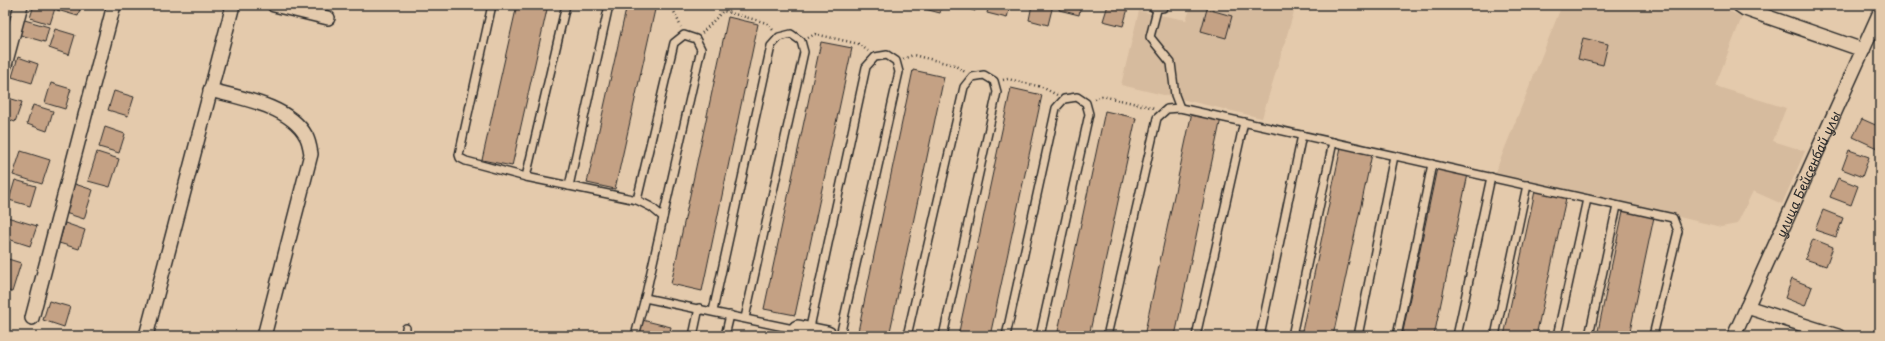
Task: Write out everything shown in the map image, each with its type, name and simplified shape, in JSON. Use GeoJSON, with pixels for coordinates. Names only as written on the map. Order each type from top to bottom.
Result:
{"type":"FeatureCollection","features":[{"type":"Feature","properties":{"kind":"street"},"geometry":{"type":"LineString","coordinates":[[5,65],[21,5]]}},
{"type":"Feature","properties":{"kind":"street"},"geometry":{"type":"LineString","coordinates":[[32,318],[114,5]]}},
{"type":"Feature","properties":{"kind":"street"},"geometry":{"type":"LineString","coordinates":[[146,336],[233,5]]}},
{"type":"Feature","properties":{"kind":"street"},"geometry":{"type":"LineString","coordinates":[[274,5],[328,18]]}},
{"type":"Feature","properties":{"kind":"street"},"geometry":{"type":"LineString","coordinates":[[1739,5],[1744,9],[1863,50]]}},
{"type":"Feature","properties":{"kind":"street","name":"улица Бейсенбай улы"},"geometry":{"type":"LineString","coordinates":[[1734,336],[1880,12]]}},
{"type":"Feature","properties":{"kind":"street"},"geometry":{"type":"LineString","coordinates":[[210,90],[280,111],[294,119],[307,136],[311,154],[264,336]]}},
{"type":"Feature","properties":{"kind":"street"},"geometry":{"type":"LineString","coordinates":[[1747,307],[1838,336]]}},
{"type":"Feature","properties":{"kind":"lane"},"geometry":{"type":"LineString","coordinates":[[492,5],[458,155],[461,160],[526,177],[637,200],[651,207],[663,217]]}},
{"type":"Feature","properties":{"kind":"lane"},"geometry":{"type":"LineString","coordinates":[[526,177],[566,5]]}},
{"type":"Feature","properties":{"kind":"lane"},"geometry":{"type":"LineString","coordinates":[[570,186],[609,5]]}},
{"type":"Feature","properties":{"kind":"lane"},"geometry":{"type":"LineString","coordinates":[[1158,5],[1150,37],[1171,63],[1176,95],[1180,108]]}},
{"type":"Feature","properties":{"kind":"lane"},"geometry":{"type":"LineString","coordinates":[[713,311],[771,46],[779,37],[792,34],[801,41],[804,52],[745,318]]}},
{"type":"Feature","properties":{"kind":"lane"},"geometry":{"type":"LineString","coordinates":[[635,336],[645,298],[701,49],[696,39],[684,35],[674,43],[637,200]]}},
{"type":"Feature","properties":{"kind":"lane"},"geometry":{"type":"LineString","coordinates":[[645,298],[730,314],[808,333],[866,66],[875,57],[887,55],[896,61],[899,72],[840,336]]}},
{"type":"Feature","properties":{"kind":"lane"},"geometry":{"type":"LineString","coordinates":[[907,336],[964,86],[972,77],[984,75],[994,81],[997,92],[943,336]]}},
{"type":"Feature","properties":{"kind":"lane"},"geometry":{"type":"LineString","coordinates":[[1006,336],[1056,108],[1064,99],[1077,97],[1086,103],[1089,114],[1040,336]]}},
{"type":"Feature","properties":{"kind":"lane"},"geometry":{"type":"LineString","coordinates":[[1107,336],[1157,118],[1165,110],[1180,108],[1673,218],[1678,230],[1653,336]]}},
{"type":"Feature","properties":{"kind":"lane"},"geometry":{"type":"LineString","coordinates":[[1196,336],[1244,122]]}},
{"type":"Feature","properties":{"kind":"lane"},"geometry":{"type":"LineString","coordinates":[[1260,336],[1302,135]]}},
{"type":"Feature","properties":{"kind":"lane"},"geometry":{"type":"LineString","coordinates":[[1292,336],[1333,142]]}},
{"type":"Feature","properties":{"kind":"lane"},"geometry":{"type":"LineString","coordinates":[[1358,336],[1394,156]]}},
{"type":"Feature","properties":{"kind":"lane"},"geometry":{"type":"LineString","coordinates":[[1397,336],[1432,164]]}},
{"type":"Feature","properties":{"kind":"lane"},"geometry":{"type":"LineString","coordinates":[[1457,336],[1491,178]]}},
{"type":"Feature","properties":{"kind":"lane"},"geometry":{"type":"LineString","coordinates":[[1495,336],[1527,186]]}},
{"type":"Feature","properties":{"kind":"lane"},"geometry":{"type":"LineString","coordinates":[[1558,336],[1587,199]]}},
{"type":"Feature","properties":{"kind":"lane"},"geometry":{"type":"LineString","coordinates":[[1589,336],[1617,206]]}},
{"type":"Feature","properties":{"kind":"lane"},"geometry":{"type":"LineString","coordinates":[[693,336],[699,308]]}},
{"type":"Feature","properties":{"kind":"lane"},"geometry":{"type":"LineString","coordinates":[[725,336],[730,314]]}},
{"type":"Feature","properties":{"kind":"path"},"geometry":{"type":"LineString","coordinates":[[671,5],[684,35]]}},
{"type":"Feature","properties":{"kind":"path"},"geometry":{"type":"LineString","coordinates":[[696,39],[723,11],[767,23],[779,37]]}},
{"type":"Feature","properties":{"kind":"path"},"geometry":{"type":"LineString","coordinates":[[801,41],[815,34],[859,44],[875,57]]}},
{"type":"Feature","properties":{"kind":"path"},"geometry":{"type":"LineString","coordinates":[[896,61],[913,55],[954,66],[972,77]]}},
{"type":"Feature","properties":{"kind":"path"},"geometry":{"type":"LineString","coordinates":[[994,81],[1008,79],[1042,87],[1064,99]]}},
{"type":"Feature","properties":{"kind":"path"},"geometry":{"type":"LineString","coordinates":[[1086,103],[1102,96],[1165,110]]}},
{"type":"Feature","properties":{"kind":"shaded area"},"geometry":{"type":"Polygon","coordinates":[[[1192,5],[1296,5],[1262,118],[1121,85],[1139,11],[1186,20],[1192,5]]]}},
{"type":"Feature","properties":{"kind":"shaded area"},"geometry":{"type":"Polygon","coordinates":[[[1562,5],[1725,5],[1727,10],[1742,17],[1715,86],[1786,108],[1773,141],[1805,151],[1782,204],[1753,191],[1737,224],[1721,227],[1495,173],[1562,5]]]}},
{"type":"Feature","properties":{"kind":"building"},"geometry":{"type":"Polygon","coordinates":[[[34,5],[56,5],[50,24],[30,18],[34,5]]]}},
{"type":"Feature","properties":{"kind":"building"},"geometry":{"type":"Polygon","coordinates":[[[59,5],[81,5],[78,16],[57,10],[59,5]]]}},
{"type":"Feature","properties":{"kind":"building"},"geometry":{"type":"Polygon","coordinates":[[[517,5],[548,5],[512,166],[482,160],[517,5]]]}},
{"type":"Feature","properties":{"kind":"building"},"geometry":{"type":"Polygon","coordinates":[[[627,5],[656,5],[615,189],[587,183],[627,5]]]}},
{"type":"Feature","properties":{"kind":"building"},"geometry":{"type":"Polygon","coordinates":[[[921,5],[942,5],[940,13],[921,8],[921,5]]]}},
{"type":"Feature","properties":{"kind":"building"},"geometry":{"type":"Polygon","coordinates":[[[956,5],[977,5],[975,11],[956,5]]]}},
{"type":"Feature","properties":{"kind":"building"},"geometry":{"type":"Polygon","coordinates":[[[989,5],[1010,5],[1007,18],[987,13],[989,5]]]}},
{"type":"Feature","properties":{"kind":"building"},"geometry":{"type":"Polygon","coordinates":[[[1032,5],[1053,5],[1048,25],[1029,20],[1032,5]]]}},
{"type":"Feature","properties":{"kind":"building"},"geometry":{"type":"Polygon","coordinates":[[[1060,5],[1081,5],[1079,15],[1059,10],[1060,5]]]}},
{"type":"Feature","properties":{"kind":"building"},"geometry":{"type":"Polygon","coordinates":[[[1108,5],[1129,5],[1123,26],[1103,21],[1108,5]]]}},
{"type":"Feature","properties":{"kind":"building"},"geometry":{"type":"Polygon","coordinates":[[[1207,9],[1232,16],[1226,38],[1201,31],[1207,9]]]}},
{"type":"Feature","properties":{"kind":"building"},"geometry":{"type":"Polygon","coordinates":[[[728,17],[758,24],[702,291],[671,284],[728,17]]]}},
{"type":"Feature","properties":{"kind":"building"},"geometry":{"type":"Polygon","coordinates":[[[21,19],[49,27],[45,42],[17,34],[21,19]]]}},
{"type":"Feature","properties":{"kind":"building"},"geometry":{"type":"Polygon","coordinates":[[[55,29],[75,35],[69,55],[49,48],[55,29]]]}},
{"type":"Feature","properties":{"kind":"building"},"geometry":{"type":"Polygon","coordinates":[[[1583,38],[1608,44],[1603,65],[1578,59],[1583,38]]]}},
{"type":"Feature","properties":{"kind":"building"},"geometry":{"type":"Polygon","coordinates":[[[821,42],[852,48],[795,315],[764,309],[821,42]]]}},
{"type":"Feature","properties":{"kind":"building"},"geometry":{"type":"Polygon","coordinates":[[[18,57],[38,64],[32,83],[12,77],[18,57]]]}},
{"type":"Feature","properties":{"kind":"building"},"geometry":{"type":"Polygon","coordinates":[[[913,70],[944,77],[889,336],[857,336],[913,70]]]}},
{"type":"Feature","properties":{"kind":"building"},"geometry":{"type":"Polygon","coordinates":[[[51,83],[71,89],[65,109],[45,103],[51,83]]]}},
{"type":"Feature","properties":{"kind":"building"},"geometry":{"type":"Polygon","coordinates":[[[1011,88],[1042,95],[990,336],[958,336],[1011,88]]]}},
{"type":"Feature","properties":{"kind":"building"},"geometry":{"type":"Polygon","coordinates":[[[114,91],[134,97],[128,116],[108,110],[114,91]]]}},
{"type":"Feature","properties":{"kind":"building"},"geometry":{"type":"Polygon","coordinates":[[[5,97],[22,102],[15,122],[5,118],[5,97]]]}},
{"type":"Feature","properties":{"kind":"building"},"geometry":{"type":"Polygon","coordinates":[[[33,105],[53,111],[47,131],[27,124],[33,105]]]}},
{"type":"Feature","properties":{"kind":"building"},"geometry":{"type":"Polygon","coordinates":[[[1105,111],[1136,118],[1089,336],[1057,336],[1105,111]]]}},
{"type":"Feature","properties":{"kind":"building"},"geometry":{"type":"Polygon","coordinates":[[[1192,112],[1221,118],[1175,336],[1144,336],[1192,112]]]}},
{"type":"Feature","properties":{"kind":"building"},"geometry":{"type":"Polygon","coordinates":[[[1862,119],[1880,127],[1880,142],[1877,148],[1853,137],[1862,119]]]}},
{"type":"Feature","properties":{"kind":"building"},"geometry":{"type":"Polygon","coordinates":[[[105,127],[125,134],[119,153],[99,147],[105,127]]]}},
{"type":"Feature","properties":{"kind":"building"},"geometry":{"type":"Polygon","coordinates":[[[1341,147],[1372,154],[1333,336],[1301,336],[1341,147]]]}},
{"type":"Feature","properties":{"kind":"building"},"geometry":{"type":"Polygon","coordinates":[[[1849,150],[1869,157],[1862,177],[1842,169],[1849,150]]]}},
{"type":"Feature","properties":{"kind":"building"},"geometry":{"type":"Polygon","coordinates":[[[21,151],[50,160],[42,184],[13,175],[21,151]]]}},
{"type":"Feature","properties":{"kind":"building"},"geometry":{"type":"Polygon","coordinates":[[[97,152],[119,159],[110,187],[88,181],[97,152]]]}},
{"type":"Feature","properties":{"kind":"building"},"geometry":{"type":"Polygon","coordinates":[[[1437,168],[1468,174],[1434,336],[1402,336],[1437,168]]]}},
{"type":"Feature","properties":{"kind":"building"},"geometry":{"type":"Polygon","coordinates":[[[1838,178],[1858,186],[1851,205],[1830,197],[1838,178]]]}},
{"type":"Feature","properties":{"kind":"building"},"geometry":{"type":"Polygon","coordinates":[[[15,180],[36,186],[30,206],[9,200],[15,180]]]}},
{"type":"Feature","properties":{"kind":"building"},"geometry":{"type":"Polygon","coordinates":[[[72,183],[93,190],[84,219],[62,212],[72,183]]]}},
{"type":"Feature","properties":{"kind":"building"},"geometry":{"type":"Polygon","coordinates":[[[1535,191],[1566,198],[1536,336],[1504,336],[1535,191]]]}},
{"type":"Feature","properties":{"kind":"building"},"geometry":{"type":"Polygon","coordinates":[[[1823,210],[1843,218],[1836,237],[1815,230],[1823,210]]]}},
{"type":"Feature","properties":{"kind":"building"},"geometry":{"type":"Polygon","coordinates":[[[1623,211],[1654,217],[1629,336],[1597,336],[1623,211]]]}},
{"type":"Feature","properties":{"kind":"building"},"geometry":{"type":"Polygon","coordinates":[[[7,217],[37,226],[30,246],[5,238],[5,224],[7,217]]]}},
{"type":"Feature","properties":{"kind":"building"},"geometry":{"type":"Polygon","coordinates":[[[65,223],[85,230],[79,249],[59,243],[65,223]]]}},
{"type":"Feature","properties":{"kind":"building"},"geometry":{"type":"Polygon","coordinates":[[[1813,239],[1833,247],[1826,266],[1805,259],[1813,239]]]}},
{"type":"Feature","properties":{"kind":"building"},"geometry":{"type":"Polygon","coordinates":[[[5,258],[21,263],[12,292],[5,290],[5,258]]]}},
{"type":"Feature","properties":{"kind":"building"},"geometry":{"type":"Polygon","coordinates":[[[1792,279],[1812,287],[1805,306],[1785,298],[1792,279]]]}},
{"type":"Feature","properties":{"kind":"building"},"geometry":{"type":"Polygon","coordinates":[[[49,301],[70,307],[64,327],[43,320],[49,301]]]}},
{"type":"Feature","properties":{"kind":"building"},"geometry":{"type":"Polygon","coordinates":[[[642,320],[671,327],[669,336],[638,336],[642,320]]]}}]}
